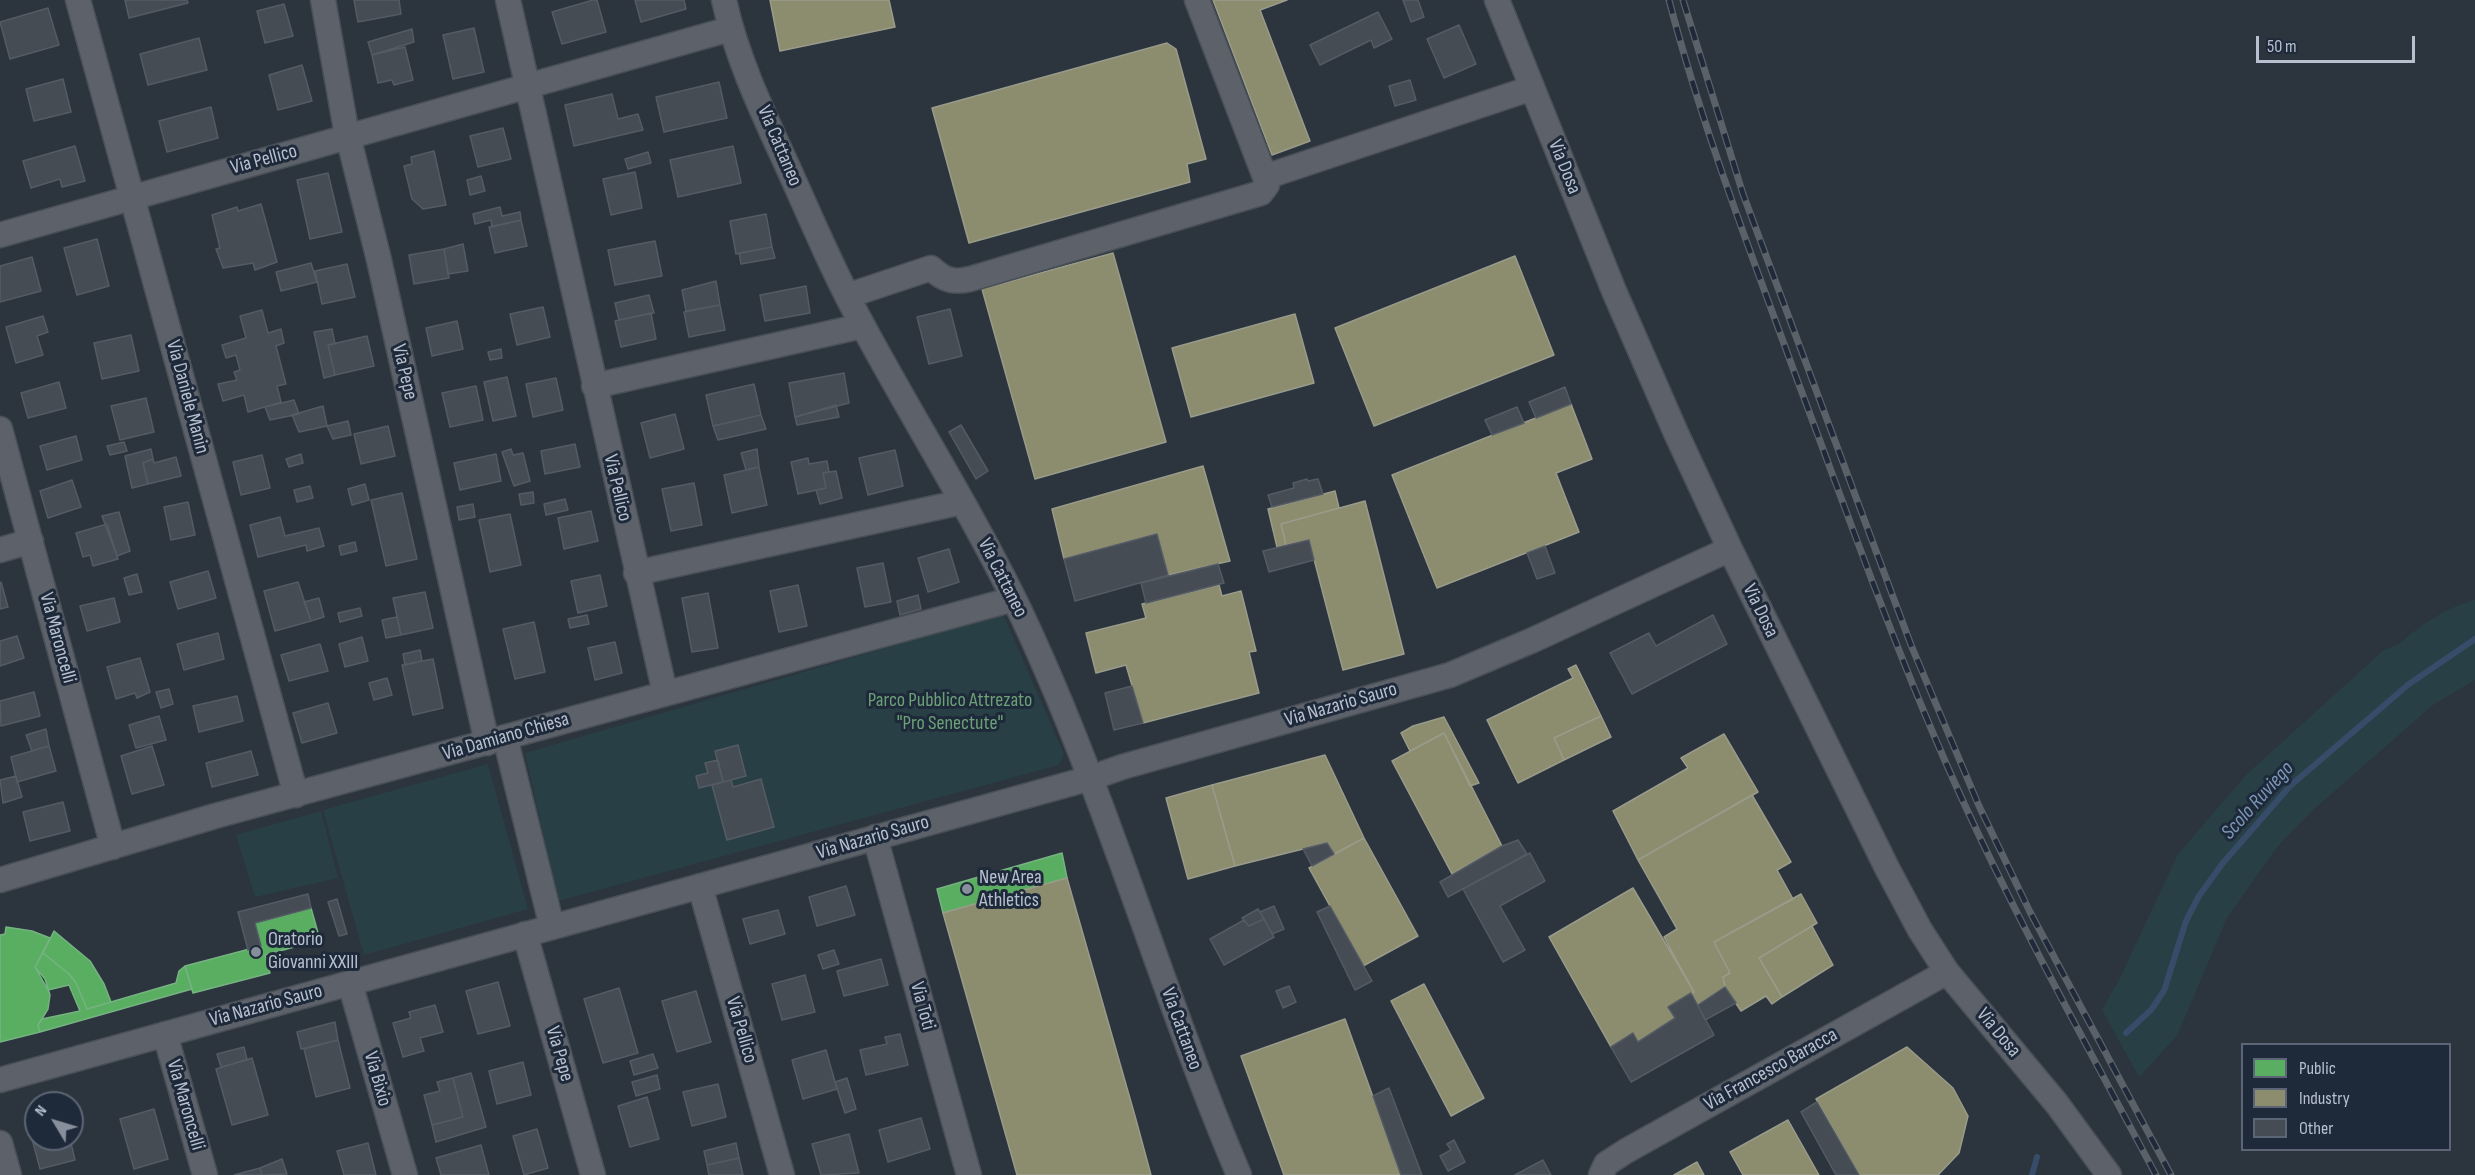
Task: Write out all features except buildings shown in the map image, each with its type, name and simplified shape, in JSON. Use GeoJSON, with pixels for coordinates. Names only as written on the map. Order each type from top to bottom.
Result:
{"type":"FeatureCollection","features":[{"type":"Feature","properties":{"kind":"street","name":"Via Daniele Manin"},"geometry":{"type":"LineString","coordinates":[[78,0],[296,795]]}},
{"type":"Feature","properties":{"kind":"street","name":"Via Pepe"},"geometry":{"type":"LineString","coordinates":[[323,0],[349,136],[496,740],[552,927]]}},
{"type":"Feature","properties":{"kind":"street","name":"Via Pellico"},"geometry":{"type":"LineString","coordinates":[[508,0],[664,693]]}},
{"type":"Feature","properties":{"kind":"street","name":"Via Cattaneo"},"geometry":{"type":"LineString","coordinates":[[724,0],[730,30],[778,146],[847,296],[1014,599],[1091,778],[1200,1082],[1239,1175]]}},
{"type":"Feature","properties":{"kind":"street"},"geometry":{"type":"LineString","coordinates":[[847,296],[931,268],[941,277],[956,282],[981,276],[1261,193],[1267,185],[1265,177],[1197,0]]}},
{"type":"Feature","properties":{"kind":"street","name":"Via Dosa"},"geometry":{"type":"LineString","coordinates":[[1497,0],[1614,291],[1730,549],[1887,868],[1920,930],[1947,972],[2057,1104],[2109,1175]]}},
{"type":"Feature","properties":{"kind":"street","name":"Via Pellico"},"geometry":{"type":"LineString","coordinates":[[0,235],[730,30]]}},
{"type":"Feature","properties":{"kind":"street"},"geometry":{"type":"LineString","coordinates":[[1265,177],[1532,88]]}},
{"type":"Feature","properties":{"kind":"street"},"geometry":{"type":"LineString","coordinates":[[594,386],[862,326]]}},
{"type":"Feature","properties":{"kind":"street","name":"Via Maroncelli"},"geometry":{"type":"LineString","coordinates":[[0,429],[32,541],[112,847]]}},
{"type":"Feature","properties":{"kind":"street"},"geometry":{"type":"LineString","coordinates":[[636,573],[962,502]]}},
{"type":"Feature","properties":{"kind":"street"},"geometry":{"type":"LineString","coordinates":[[0,550],[32,541]]}},
{"type":"Feature","properties":{"kind":"street","name":"Via Nazario Sauro"},"geometry":{"type":"LineString","coordinates":[[0,1080],[1091,778],[1122,766],[1450,675],[1533,640],[1730,549]]}},
{"type":"Feature","properties":{"kind":"street","name":"Via Damiano Chiesa"},"geometry":{"type":"LineString","coordinates":[[0,880],[664,693],[1014,599]]}},
{"type":"Feature","properties":{"kind":"street","name":"Via Toti"},"geometry":{"type":"LineString","coordinates":[[875,837],[969,1175]]}},
{"type":"Feature","properties":{"kind":"street","name":"Via Pellico"},"geometry":{"type":"LineString","coordinates":[[700,886],[782,1175]]}},
{"type":"Feature","properties":{"kind":"street","name":"Via Pepe"},"geometry":{"type":"LineString","coordinates":[[525,934],[593,1175]]}},
{"type":"Feature","properties":{"kind":"street","name":"Via Francesco Baracca"},"geometry":{"type":"LineString","coordinates":[[1601,1175],[1606,1164],[1626,1150],[1947,972]]}},
{"type":"Feature","properties":{"kind":"street","name":"Via Bixio"},"geometry":{"type":"LineString","coordinates":[[350,983],[405,1175]]}},
{"type":"Feature","properties":{"kind":"street","name":"Via Maroncelli"},"geometry":{"type":"LineString","coordinates":[[165,1034],[205,1175]]}},
{"type":"Feature","properties":{"kind":"street"},"geometry":{"type":"LineString","coordinates":[[0,1143],[9,1175]]}},
{"type":"Feature","properties":{"kind":"green space"},"geometry":{"type":"Polygon","coordinates":[[[2475,600],[2475,680],[2433,705],[2312,811],[2277,847],[2227,918],[2177,1036],[2139,1077],[2102,1010],[2120,978],[2178,854],[2248,773],[2385,649],[2399,644],[2422,625],[2444,612],[2475,600]]]}},
{"type":"Feature","properties":{"kind":"green space","name":"Parco Pubblico Attrezato \"Pro Senectute\""},"geometry":{"type":"Polygon","coordinates":[[[1003,614],[1064,754],[1059,765],[558,901],[525,753],[1003,614]]]}},
{"type":"Feature","properties":{"kind":"green space"},"geometry":{"type":"Polygon","coordinates":[[[488,764],[528,909],[364,955],[323,810],[488,764]]]}},
{"type":"Feature","properties":{"kind":"green space"},"geometry":{"type":"Polygon","coordinates":[[[321,811],[338,878],[255,897],[236,835],[321,811]]]}},
{"type":"Feature","properties":{"kind":"waterway","name":"Scolo Ruviego"},"geometry":{"type":"LineString","coordinates":[[2126,1033],[2151,1010],[2164,991],[2186,921],[2199,896],[2222,864],[2290,786],[2409,684],[2475,639]]}},
{"type":"Feature","properties":{"kind":"waterway","name":"Scolo Ruviego"},"geometry":{"type":"LineString","coordinates":[[2032,1175],[2037,1157]]}},
{"type":"Feature","properties":{"kind":"railway"},"geometry":{"type":"LineString","coordinates":[[1669,0],[1697,97],[1746,240],[1866,565],[1920,702],[1989,856],[2156,1175]]}},
{"type":"Feature","properties":{"kind":"railway"},"geometry":{"type":"LineString","coordinates":[[1683,0],[1743,194],[1911,645],[1979,806],[2030,912],[2171,1175]]}},
{"type":"Feature","properties":{"kind":"place","name":"New Area Athletics"},"geometry":{"type":"Point","coordinates":[967,889]}},
{"type":"Feature","properties":{"kind":"place","name":"Oratorio Giovanni XXIII"},"geometry":{"type":"Point","coordinates":[256,952]}}]}
